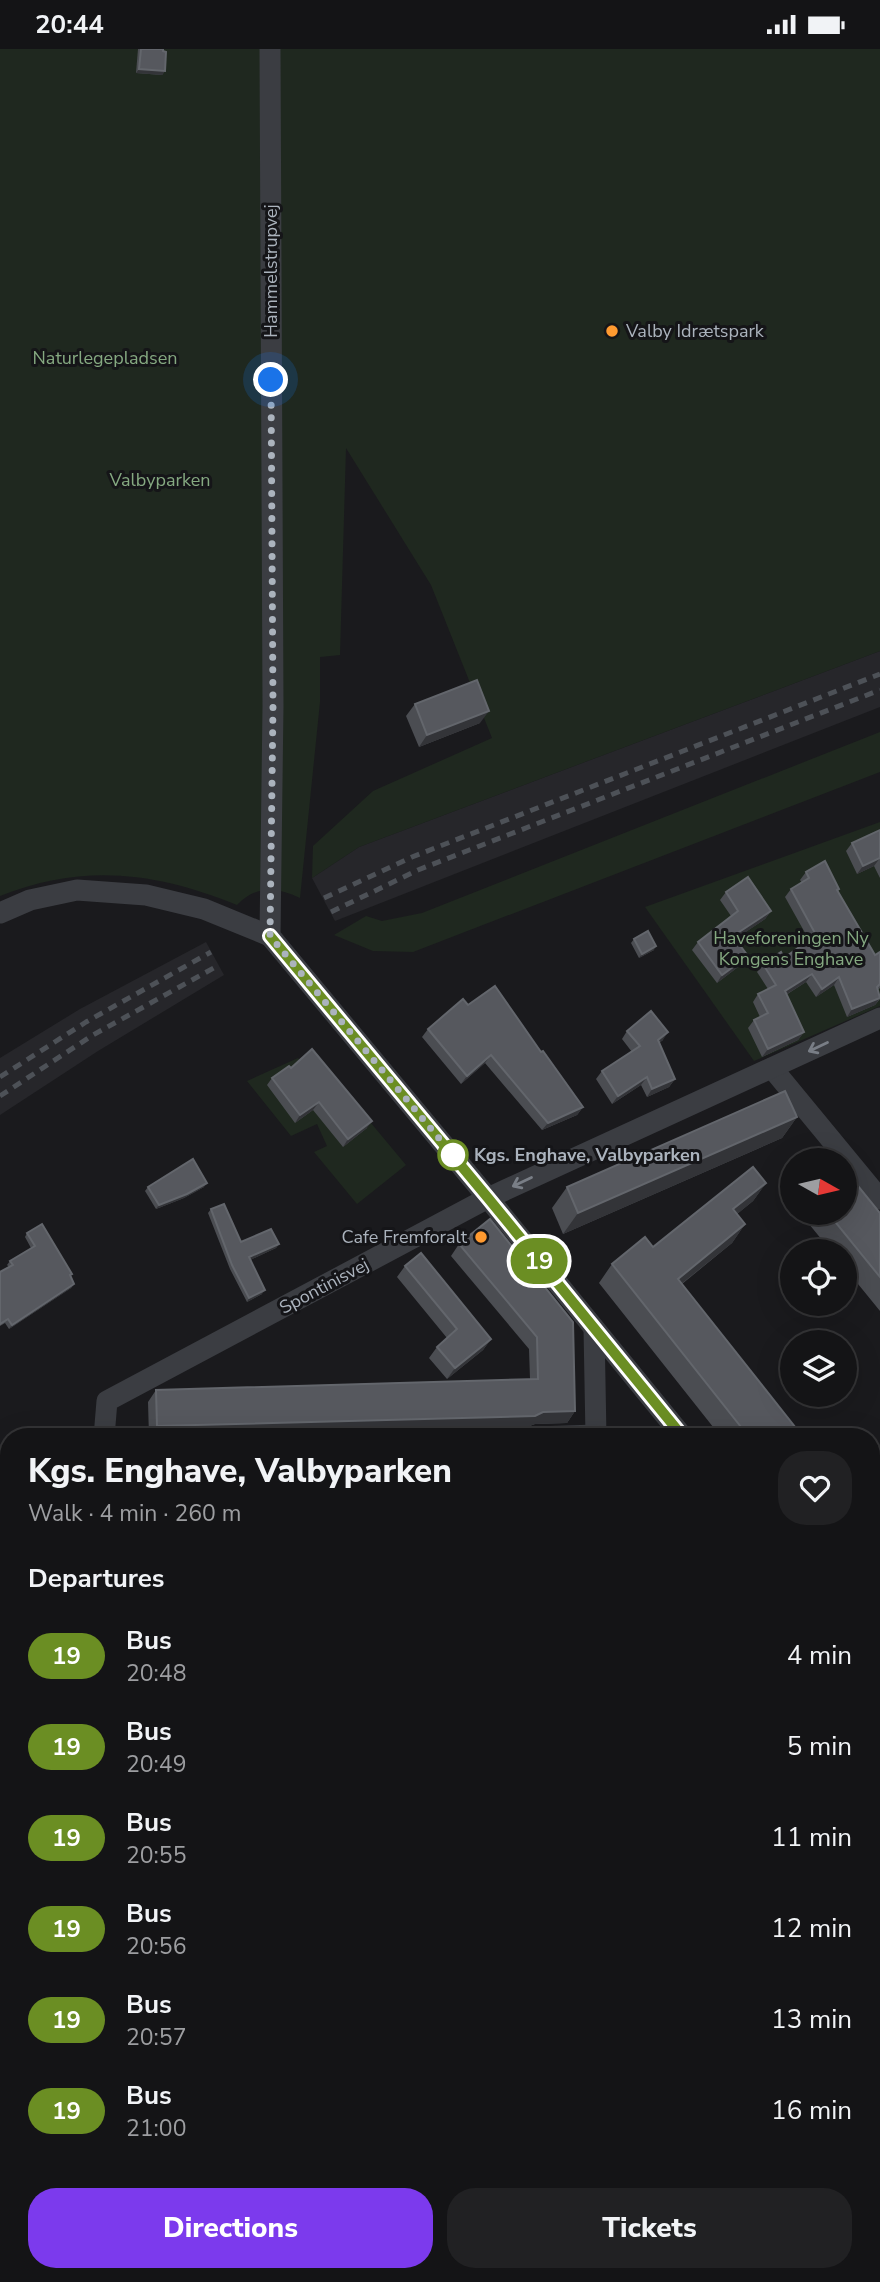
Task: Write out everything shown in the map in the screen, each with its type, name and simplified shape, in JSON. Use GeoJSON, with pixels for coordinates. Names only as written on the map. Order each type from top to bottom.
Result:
{"type":"FeatureCollection","features":[{"type":"Feature","properties":{"kind":"street","name":"Hammelstrupvej"},"geometry":{"type":"LineString","coordinates":[[270,49],[273,694],[270,936]]}},
{"type":"Feature","properties":{"kind":"street"},"geometry":{"type":"LineString","coordinates":[[0,913],[30,900],[77,890],[146,895],[204,909],[270,936],[676,1428]]}},
{"type":"Feature","properties":{"kind":"street","name":"Spontinisvej"},"geometry":{"type":"LineString","coordinates":[[105,1428],[107,1401],[488,1198],[880,1018]]}},
{"type":"Feature","properties":{"kind":"street"},"geometry":{"type":"LineString","coordinates":[[772,1068],[880,1199]]}},
{"type":"Feature","properties":{"kind":"street"},"geometry":{"type":"LineString","coordinates":[[594,1328],[596,1428]]}},
{"type":"Feature","properties":{"kind":"shaded area"},"geometry":{"type":"Polygon","coordinates":[[[880,651],[880,707],[335,921],[312,878],[359,847],[880,651]]]}},
{"type":"Feature","properties":{"kind":"shaded area"},"geometry":{"type":"Polygon","coordinates":[[[206,942],[224,975],[98,1051],[0,1115],[0,1058],[80,1009],[206,942]]]}},
{"type":"Feature","properties":{"kind":"green space"},"geometry":{"type":"Polygon","coordinates":[[[0,49],[880,49],[880,651],[359,847],[312,878],[313,846],[373,791],[492,738],[431,585],[346,448],[340,655],[320,657],[320,702],[300,898],[267,890],[252,894],[237,905],[177,885],[119,876],[61,879],[0,896],[0,49]]]}},
{"type":"Feature","properties":{"kind":"green space"},"geometry":{"type":"Polygon","coordinates":[[[880,732],[880,772],[413,952],[373,951],[334,935],[366,916],[382,921],[422,913],[880,732]]]}},
{"type":"Feature","properties":{"kind":"green space","name":"Haveforeningen Ny Kongens Enghave"},"geometry":{"type":"Polygon","coordinates":[[[880,822],[880,1006],[754,1061],[645,907],[880,822]]]}},
{"type":"Feature","properties":{"kind":"green space"},"geometry":{"type":"Polygon","coordinates":[[[298,1058],[310,1071],[321,1063],[406,1165],[357,1204],[314,1152],[327,1146],[317,1124],[291,1136],[247,1081],[298,1058]]]}},
{"type":"Feature","properties":{"kind":"building"},"geometry":{"type":"Polygon","coordinates":[[[141,49],[163,49],[166,52],[165,71],[139,69],[141,49]]]}},
{"type":"Feature","properties":{"kind":"building"},"geometry":{"type":"Polygon","coordinates":[[[477,680],[489,711],[427,735],[415,704],[477,680]]]}},
{"type":"Feature","properties":{"kind":"building"},"geometry":{"type":"Polygon","coordinates":[[[880,830],[880,858],[863,866],[852,843],[880,830]]]}},
{"type":"Feature","properties":{"kind":"building"},"geometry":{"type":"Polygon","coordinates":[[[825,861],[839,889],[837,890],[875,955],[880,952],[880,984],[877,987],[880,998],[852,1009],[839,977],[822,989],[812,974],[785,991],[804,1032],[768,1049],[754,1020],[768,1013],[758,994],[776,985],[763,964],[781,952],[784,958],[816,935],[791,889],[809,878],[806,872],[825,861]]]}},
{"type":"Feature","properties":{"kind":"building"},"geometry":{"type":"Polygon","coordinates":[[[748,877],[771,911],[733,936],[748,956],[722,975],[698,942],[738,911],[726,892],[748,877]]]}},
{"type":"Feature","properties":{"kind":"building"},"geometry":{"type":"Polygon","coordinates":[[[648,931],[656,946],[642,954],[634,939],[648,931]]]}},
{"type":"Feature","properties":{"kind":"building"},"geometry":{"type":"Polygon","coordinates":[[[495,986],[583,1107],[548,1123],[491,1055],[467,1076],[428,1029],[463,999],[468,1005],[495,986]]]}},
{"type":"Feature","properties":{"kind":"building"},"geometry":{"type":"Polygon","coordinates":[[[651,1011],[668,1032],[658,1040],[675,1079],[652,1089],[647,1077],[618,1096],[602,1071],[640,1046],[627,1031],[651,1011]]]}},
{"type":"Feature","properties":{"kind":"building"},"geometry":{"type":"Polygon","coordinates":[[[312,1049],[372,1121],[348,1139],[319,1102],[300,1115],[272,1078],[289,1066],[291,1068],[312,1049]]]}},
{"type":"Feature","properties":{"kind":"building"},"geometry":{"type":"Polygon","coordinates":[[[785,1091],[797,1117],[578,1213],[567,1187],[785,1091]]]}},
{"type":"Feature","properties":{"kind":"building"},"geometry":{"type":"Polygon","coordinates":[[[193,1159],[207,1183],[159,1205],[148,1187],[193,1159]]]}},
{"type":"Feature","properties":{"kind":"building"},"geometry":{"type":"Polygon","coordinates":[[[753,1167],[766,1183],[733,1209],[745,1224],[678,1279],[796,1428],[742,1428],[612,1264],[645,1237],[653,1247],[753,1167]]]}},
{"type":"Feature","properties":{"kind":"building"},"geometry":{"type":"Polygon","coordinates":[[[858,1186],[880,1213],[880,1277],[857,1249],[857,1239],[849,1239],[838,1225],[858,1225],[858,1186]]]}},
{"type":"Feature","properties":{"kind":"building"},"geometry":{"type":"Polygon","coordinates":[[[224,1204],[241,1242],[271,1229],[279,1244],[249,1257],[265,1290],[249,1298],[232,1265],[211,1209],[224,1204]]]}},
{"type":"Feature","properties":{"kind":"building"},"geometry":{"type":"Polygon","coordinates":[[[490,1219],[573,1322],[575,1411],[543,1412],[535,1416],[157,1426],[156,1390],[538,1379],[537,1337],[459,1244],[490,1219]]]}},
{"type":"Feature","properties":{"kind":"building"},"geometry":{"type":"Polygon","coordinates":[[[42,1224],[72,1274],[70,1275],[74,1284],[12,1325],[8,1319],[0,1324],[0,1272],[13,1265],[10,1261],[35,1246],[27,1233],[42,1224]]]}},
{"type":"Feature","properties":{"kind":"building"},"geometry":{"type":"Polygon","coordinates":[[[421,1253],[491,1339],[455,1368],[437,1347],[457,1329],[405,1266],[421,1253]]]}},
{"type":"Feature","properties":{"kind":"railway"},"geometry":{"type":"LineString","coordinates":[[324,898],[412,857],[880,674]]}},
{"type":"Feature","properties":{"kind":"railway"},"geometry":{"type":"LineString","coordinates":[[331,912],[418,870],[880,690]]}},
{"type":"Feature","properties":{"kind":"railway"},"geometry":{"type":"LineString","coordinates":[[0,1077],[86,1022],[211,952]]}},
{"type":"Feature","properties":{"kind":"railway"},"geometry":{"type":"LineString","coordinates":[[0,1096],[93,1035],[219,965]]}},
{"type":"Feature","properties":{"kind":"bus line","name":"19"},"geometry":{"type":"LineString","coordinates":[[270,936],[676,1428]]}},
{"type":"Feature","properties":{"kind":"place","name":"Valby Idrætspark"},"geometry":{"type":"Point","coordinates":[612,331]}},
{"type":"Feature","properties":{"kind":"place","name":"Kgs. Enghave, Valbyparken"},"geometry":{"type":"Point","coordinates":[453,1155]}},
{"type":"Feature","properties":{"kind":"place","name":"Cafe Fremforalt"},"geometry":{"type":"Point","coordinates":[481,1237]}},
{"type":"Feature","properties":{"kind":"route"},"geometry":{"type":"LineString","coordinates":[[271,380],[273,706],[270,936],[453,1155]]}},
{"type":"Feature","properties":{"kind":"park label","name":"Naturlegepladsen"},"geometry":{"type":"Point","coordinates":[105,358]}},
{"type":"Feature","properties":{"kind":"park label","name":"Valbyparken"},"geometry":{"type":"Point","coordinates":[160,480]}}]}
